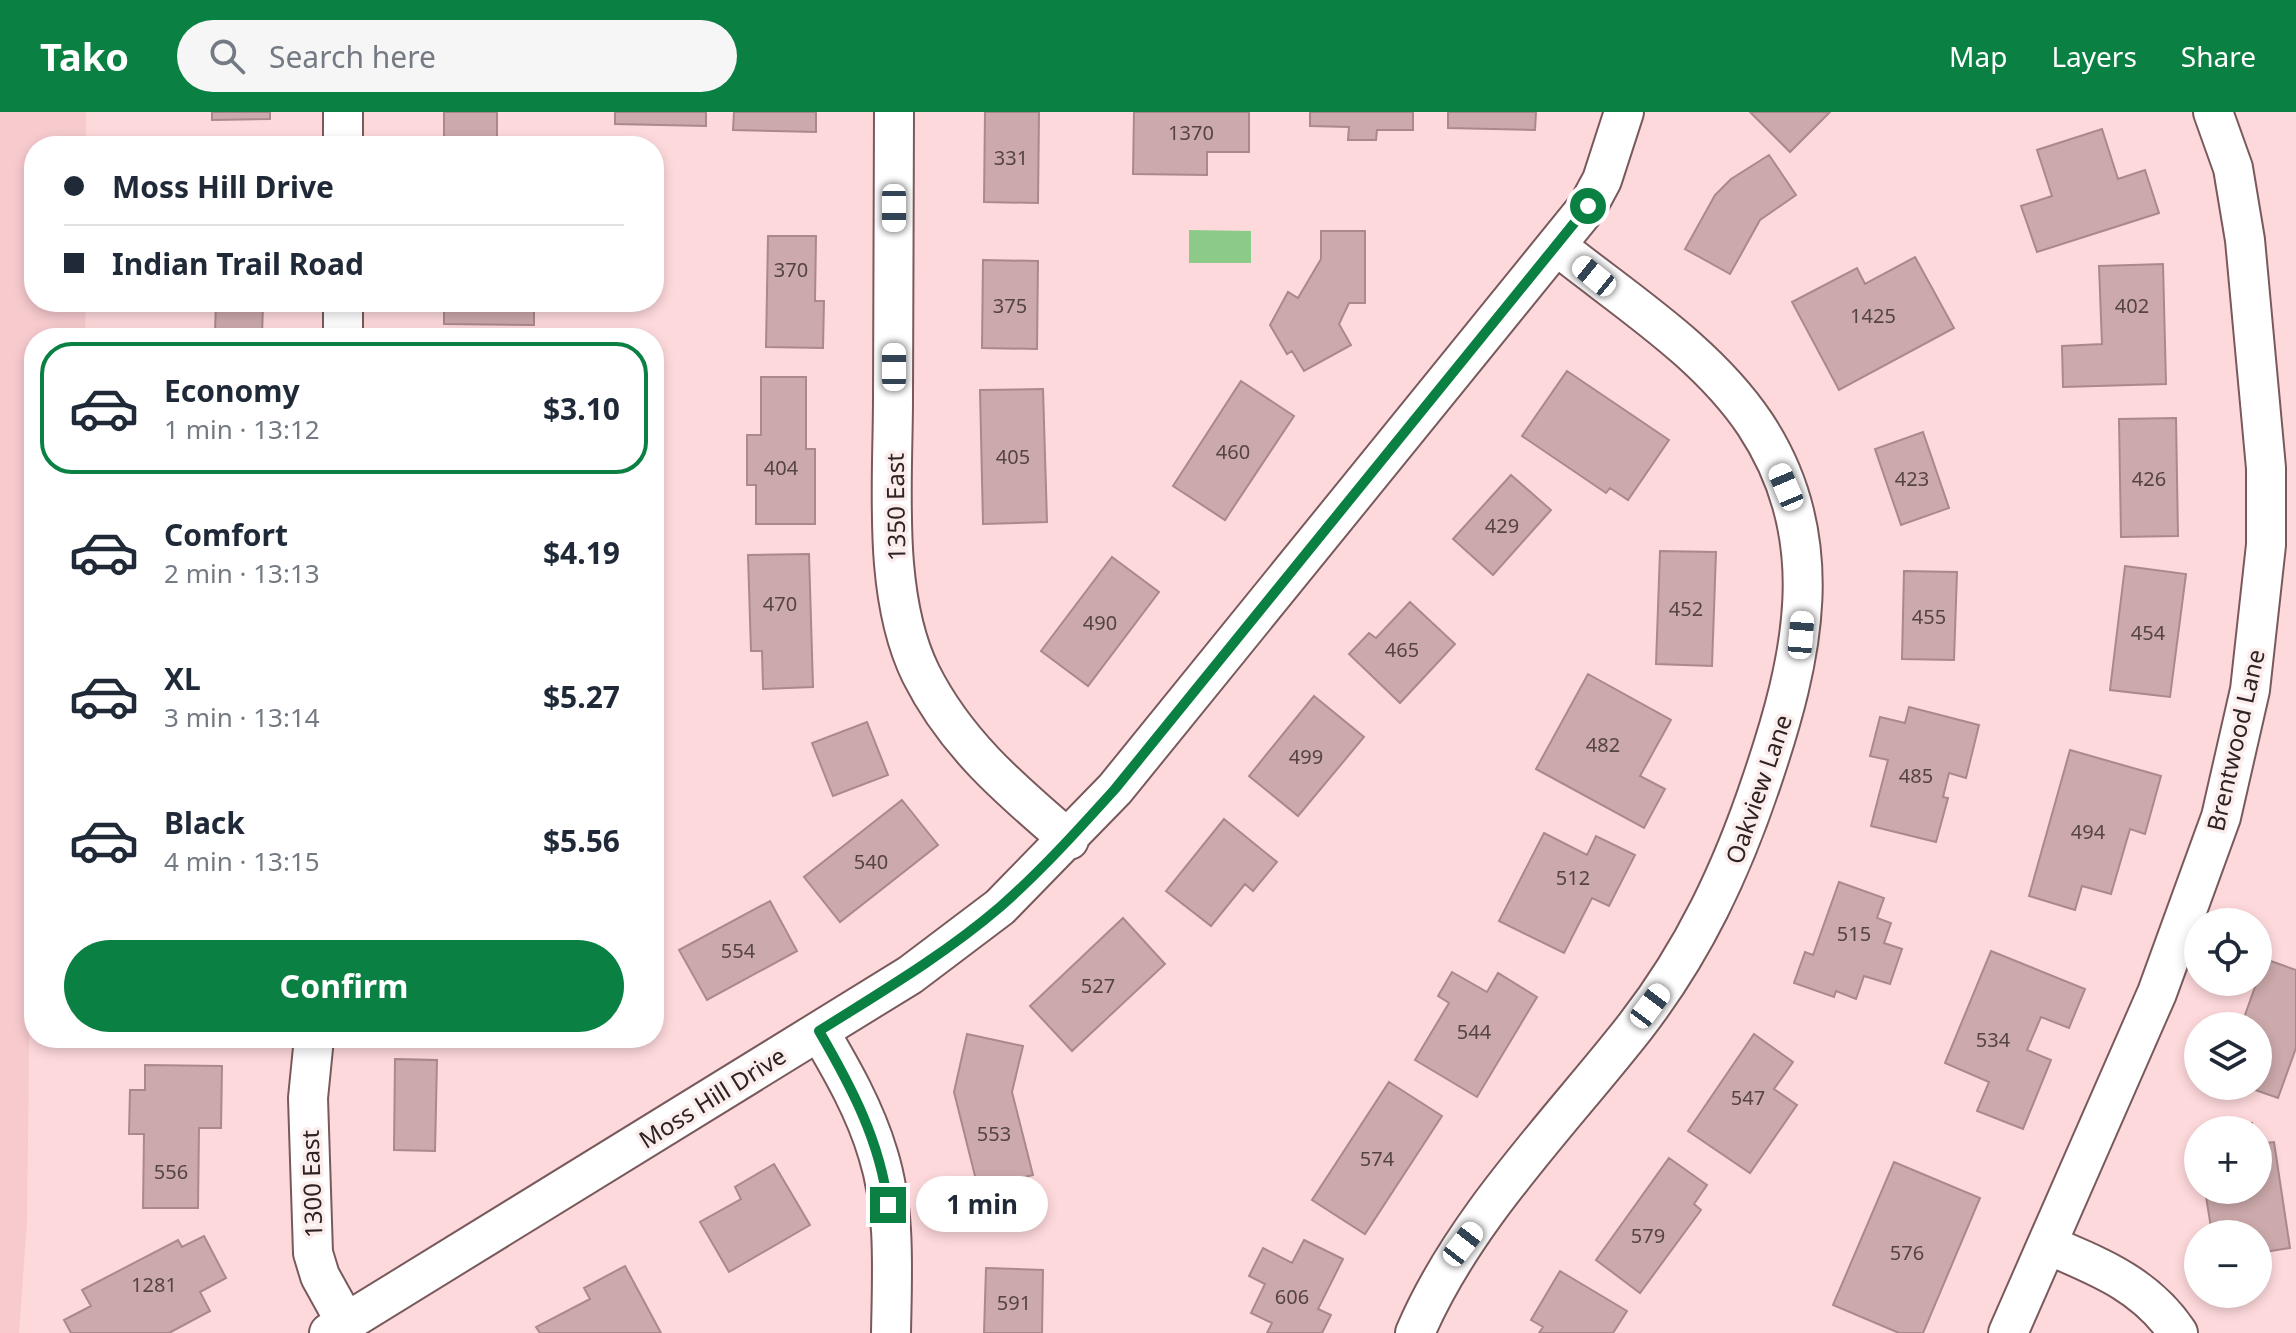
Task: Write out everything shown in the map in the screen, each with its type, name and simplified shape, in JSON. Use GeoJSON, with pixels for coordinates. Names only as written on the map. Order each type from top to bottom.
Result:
{"type":"FeatureCollection","features":[{"type":"Feature","properties":{"kind":"street"},"geometry":{"type":"LineString","coordinates":[[343,112],[343,136]]}},
{"type":"Feature","properties":{"kind":"street","name":"1350 East"},"geometry":{"type":"LineString","coordinates":[[894,112],[893,527],[907,634],[920,671],[967,746],[997,778],[1069,840]]}},
{"type":"Feature","properties":{"kind":"street","name":"Moss Hill Drive"},"geometry":{"type":"LineString","coordinates":[[338,1328],[819,1031],[955,943],[1000,907],[1069,840],[1115,789],[1557,246],[1588,206],[1602,180],[1624,112]]}},
{"type":"Feature","properties":{"kind":"street","name":"Brentwood Lane"},"geometry":{"type":"LineString","coordinates":[[2008,1333],[2157,993],[2221,817],[2250,690],[2266,545],[2266,468],[2245,240],[2233,168],[2213,112]]}},
{"type":"Feature","properties":{"kind":"street","name":"Oakview Lane"},"geometry":{"type":"LineString","coordinates":[[1415,1333],[1463,1244],[1636,1025],[1697,935],[1742,839],[1787,705],[1801,635],[1803,561],[1797,523],[1786,487],[1757,426],[1714,374],[1557,246]]}},
{"type":"Feature","properties":{"kind":"street"},"geometry":{"type":"LineString","coordinates":[[819,1031],[856,1098],[879,1157],[890,1222],[891,1333]]}},
{"type":"Feature","properties":{"kind":"street","name":"1300 East"},"geometry":{"type":"LineString","coordinates":[[313,1048],[308,1098],[313,1253],[338,1328]]}},
{"type":"Feature","properties":{"kind":"street"},"geometry":{"type":"LineString","coordinates":[[2048,1245],[2122,1277],[2146,1295],[2178,1333]]}},
{"type":"Feature","properties":{"kind":"shaded area"},"geometry":{"type":"Polygon","coordinates":[[[0,112],[86,112],[86,136],[24,136],[24,312],[86,312],[85,328],[24,328],[24,1048],[29,1048],[27,1222],[19,1333],[0,1333],[0,112]]]}},
{"type":"Feature","properties":{"kind":"shaded area"},"geometry":{"type":"Polygon","coordinates":[[[1189,230],[1251,231],[1251,263],[1189,263],[1189,230]]]}},
{"type":"Feature","properties":{"kind":"building"},"geometry":{"type":"Polygon","coordinates":[[[212,112],[270,112],[270,119],[212,120],[212,112]]]}},
{"type":"Feature","properties":{"kind":"building"},"geometry":{"type":"Polygon","coordinates":[[[444,112],[497,112],[497,136],[444,136],[444,112]]]}},
{"type":"Feature","properties":{"kind":"building"},"geometry":{"type":"Polygon","coordinates":[[[615,112],[706,112],[706,126],[615,124],[615,112]]]}},
{"type":"Feature","properties":{"kind":"building"},"geometry":{"type":"Polygon","coordinates":[[[734,112],[816,112],[816,132],[733,130],[734,112]]]}},
{"type":"Feature","properties":{"kind":"building"},"geometry":{"type":"Polygon","coordinates":[[[985,112],[1039,112],[1038,203],[984,202],[985,112]]]}},
{"type":"Feature","properties":{"kind":"building"},"geometry":{"type":"Polygon","coordinates":[[[1134,112],[1249,112],[1249,152],[1207,152],[1207,175],[1133,174],[1134,112]]]}},
{"type":"Feature","properties":{"kind":"building"},"geometry":{"type":"Polygon","coordinates":[[[1310,112],[1413,112],[1413,130],[1377,130],[1376,140],[1348,140],[1349,127],[1310,126],[1310,112]]]}},
{"type":"Feature","properties":{"kind":"building"},"geometry":{"type":"Polygon","coordinates":[[[1448,112],[1536,112],[1535,130],[1448,128],[1448,112]]]}},
{"type":"Feature","properties":{"kind":"building"},"geometry":{"type":"Polygon","coordinates":[[[1750,112],[1830,112],[1790,152],[1750,112]]]}},
{"type":"Feature","properties":{"kind":"building"},"geometry":{"type":"Polygon","coordinates":[[[2102,129],[2118,179],[2145,170],[2159,213],[2037,252],[2021,206],[2052,196],[2037,150],[2102,129]]]}},
{"type":"Feature","properties":{"kind":"building"},"geometry":{"type":"Polygon","coordinates":[[[1769,155],[1796,195],[1760,220],[1730,274],[1685,249],[1715,195],[1731,179],[1769,155]]]}},
{"type":"Feature","properties":{"kind":"building"},"geometry":{"type":"Polygon","coordinates":[[[1321,231],[1365,231],[1365,303],[1349,303],[1339,324],[1351,345],[1304,371],[1292,351],[1287,354],[1270,325],[1288,292],[1298,298],[1321,259],[1321,231]]]}},
{"type":"Feature","properties":{"kind":"building"},"geometry":{"type":"Polygon","coordinates":[[[768,236],[816,236],[815,301],[824,301],[823,348],[766,347],[768,236]]]}},
{"type":"Feature","properties":{"kind":"building"},"geometry":{"type":"Polygon","coordinates":[[[1915,257],[1954,328],[1839,390],[1792,302],[1857,268],[1865,284],[1915,257]]]}},
{"type":"Feature","properties":{"kind":"building"},"geometry":{"type":"Polygon","coordinates":[[[983,260],[1038,261],[1037,349],[982,348],[983,260]]]}},
{"type":"Feature","properties":{"kind":"building"},"geometry":{"type":"Polygon","coordinates":[[[2163,264],[2166,384],[2063,387],[2062,346],[2102,344],[2099,266],[2163,264]]]}},
{"type":"Feature","properties":{"kind":"building"},"geometry":{"type":"Polygon","coordinates":[[[216,312],[263,312],[262,328],[215,328],[216,312]]]}},
{"type":"Feature","properties":{"kind":"building"},"geometry":{"type":"Polygon","coordinates":[[[444,312],[534,312],[534,325],[444,324],[444,312]]]}},
{"type":"Feature","properties":{"kind":"building"},"geometry":{"type":"Polygon","coordinates":[[[1567,371],[1669,440],[1628,500],[1610,488],[1606,493],[1522,436],[1567,371]]]}},
{"type":"Feature","properties":{"kind":"building"},"geometry":{"type":"Polygon","coordinates":[[[761,377],[806,377],[806,449],[815,449],[815,524],[756,524],[756,485],[747,485],[747,435],[761,435],[761,377]]]}},
{"type":"Feature","properties":{"kind":"building"},"geometry":{"type":"Polygon","coordinates":[[[1241,381],[1294,416],[1225,520],[1173,486],[1241,381]]]}},
{"type":"Feature","properties":{"kind":"building"},"geometry":{"type":"Polygon","coordinates":[[[1043,389],[1047,522],[983,524],[980,390],[1043,389]]]}},
{"type":"Feature","properties":{"kind":"building"},"geometry":{"type":"Polygon","coordinates":[[[2176,418],[2178,536],[2121,537],[2119,419],[2176,418]]]}},
{"type":"Feature","properties":{"kind":"building"},"geometry":{"type":"Polygon","coordinates":[[[1923,432],[1949,508],[1901,525],[1875,449],[1923,432]]]}},
{"type":"Feature","properties":{"kind":"building"},"geometry":{"type":"Polygon","coordinates":[[[1511,475],[1551,510],[1493,575],[1453,539],[1511,475]]]}},
{"type":"Feature","properties":{"kind":"building"},"geometry":{"type":"Polygon","coordinates":[[[1660,551],[1716,552],[1712,666],[1656,664],[1660,551]]]}},
{"type":"Feature","properties":{"kind":"building"},"geometry":{"type":"Polygon","coordinates":[[[809,554],[813,687],[763,689],[762,651],[751,651],[748,555],[809,554]]]}},
{"type":"Feature","properties":{"kind":"building"},"geometry":{"type":"Polygon","coordinates":[[[1112,557],[1159,592],[1088,686],[1041,651],[1112,557]]]}},
{"type":"Feature","properties":{"kind":"building"},"geometry":{"type":"Polygon","coordinates":[[[2125,566],[2186,574],[2170,697],[2110,690],[2125,566]]]}},
{"type":"Feature","properties":{"kind":"building"},"geometry":{"type":"Polygon","coordinates":[[[1904,571],[1957,572],[1954,660],[1902,659],[1904,571]]]}},
{"type":"Feature","properties":{"kind":"building"},"geometry":{"type":"Polygon","coordinates":[[[1410,602],[1455,644],[1400,703],[1349,654],[1369,633],[1376,638],[1410,602]]]}},
{"type":"Feature","properties":{"kind":"building"},"geometry":{"type":"Polygon","coordinates":[[[1588,674],[1671,720],[1640,776],[1665,789],[1644,828],[1536,769],[1588,674]]]}},
{"type":"Feature","properties":{"kind":"building"},"geometry":{"type":"Polygon","coordinates":[[[1314,696],[1364,737],[1298,816],[1249,776],[1314,696]]]}},
{"type":"Feature","properties":{"kind":"building"},"geometry":{"type":"Polygon","coordinates":[[[1909,707],[1979,725],[1966,778],[1949,773],[1943,797],[1948,798],[1936,842],[1871,826],[1888,760],[1870,756],[1880,717],[1905,723],[1909,707]]]}},
{"type":"Feature","properties":{"kind":"building"},"geometry":{"type":"Polygon","coordinates":[[[867,722],[888,775],[833,796],[812,743],[867,722]]]}},
{"type":"Feature","properties":{"kind":"building"},"geometry":{"type":"Polygon","coordinates":[[[2070,750],[2161,776],[2145,834],[2130,829],[2111,894],[2082,886],[2075,910],[2029,896],[2070,750]]]}},
{"type":"Feature","properties":{"kind":"building"},"geometry":{"type":"Polygon","coordinates":[[[902,800],[938,845],[840,922],[804,877],[902,800]]]}},
{"type":"Feature","properties":{"kind":"building"},"geometry":{"type":"Polygon","coordinates":[[[1224,819],[1277,862],[1253,891],[1245,884],[1211,926],[1166,891],[1224,819]]]}},
{"type":"Feature","properties":{"kind":"building"},"geometry":{"type":"Polygon","coordinates":[[[1544,833],[1587,855],[1596,836],[1635,855],[1609,906],[1592,898],[1564,953],[1499,921],[1544,833]]]}},
{"type":"Feature","properties":{"kind":"building"},"geometry":{"type":"Polygon","coordinates":[[[1839,882],[1884,898],[1877,918],[1891,923],[1884,943],[1902,949],[1890,984],[1864,976],[1856,999],[1836,991],[1834,997],[1794,983],[1805,952],[1813,955],[1839,882]]]}},
{"type":"Feature","properties":{"kind":"building"},"geometry":{"type":"Polygon","coordinates":[[[770,901],[797,951],[707,1000],[679,950],[770,901]]]}},
{"type":"Feature","properties":{"kind":"building"},"geometry":{"type":"Polygon","coordinates":[[[1123,918],[1165,964],[1072,1051],[1030,1006],[1123,918]]]}},
{"type":"Feature","properties":{"kind":"building"},"geometry":{"type":"Polygon","coordinates":[[[1991,951],[2085,989],[2069,1028],[2041,1017],[2027,1050],[2051,1060],[2023,1129],[1977,1111],[1989,1082],[1945,1063],[1991,951]]]}},
{"type":"Feature","properties":{"kind":"building"},"geometry":{"type":"Polygon","coordinates":[[[2272,961],[2296,970],[2296,1048],[2278,1098],[2272,1096],[2272,1012],[2246,1012],[2252,996],[2272,996],[2272,961]]]}},
{"type":"Feature","properties":{"kind":"building"},"geometry":{"type":"Polygon","coordinates":[[[1452,972],[1487,992],[1498,973],[1537,997],[1477,1097],[1415,1060],[1449,1003],[1438,996],[1452,972]]]}},
{"type":"Feature","properties":{"kind":"building"},"geometry":{"type":"Polygon","coordinates":[[[967,1034],[1023,1046],[1012,1092],[1033,1175],[978,1188],[954,1092],[967,1034]]]}},
{"type":"Feature","properties":{"kind":"building"},"geometry":{"type":"Polygon","coordinates":[[[1754,1034],[1793,1062],[1774,1089],[1797,1105],[1750,1173],[1688,1131],[1754,1034]]]}},
{"type":"Feature","properties":{"kind":"building"},"geometry":{"type":"Polygon","coordinates":[[[395,1059],[437,1060],[435,1151],[394,1150],[395,1059]]]}},
{"type":"Feature","properties":{"kind":"building"},"geometry":{"type":"Polygon","coordinates":[[[145,1065],[222,1066],[221,1128],[199,1128],[198,1208],[143,1208],[144,1134],[129,1134],[130,1090],[145,1090],[145,1065]]]}},
{"type":"Feature","properties":{"kind":"building"},"geometry":{"type":"Polygon","coordinates":[[[1389,1082],[1442,1116],[1365,1234],[1312,1200],[1389,1082]]]}},
{"type":"Feature","properties":{"kind":"building"},"geometry":{"type":"Polygon","coordinates":[[[2272,1142],[2290,1248],[2272,1251],[2272,1220],[2210,1220],[2207,1204],[2272,1204],[2272,1142]]]}},
{"type":"Feature","properties":{"kind":"building"},"geometry":{"type":"Polygon","coordinates":[[[1669,1158],[1707,1185],[1694,1204],[1701,1210],[1640,1293],[1596,1260],[1669,1158]]]}},
{"type":"Feature","properties":{"kind":"building"},"geometry":{"type":"Polygon","coordinates":[[[1894,1162],[1980,1198],[1923,1333],[1899,1333],[1833,1305],[1894,1162]]]}},
{"type":"Feature","properties":{"kind":"building"},"geometry":{"type":"Polygon","coordinates":[[[774,1164],[810,1225],[729,1272],[700,1222],[741,1199],[735,1187],[774,1164]]]}},
{"type":"Feature","properties":{"kind":"building"},"geometry":{"type":"Polygon","coordinates":[[[204,1236],[226,1278],[200,1292],[210,1311],[169,1333],[71,1333],[64,1320],[91,1306],[82,1290],[178,1240],[182,1247],[204,1236]]]}},
{"type":"Feature","properties":{"kind":"building"},"geometry":{"type":"Polygon","coordinates":[[[1304,1240],[1343,1259],[1318,1309],[1331,1315],[1322,1333],[1267,1333],[1272,1323],[1251,1313],[1265,1284],[1249,1276],[1263,1248],[1292,1263],[1304,1240]]]}},
{"type":"Feature","properties":{"kind":"building"},"geometry":{"type":"Polygon","coordinates":[[[625,1266],[661,1333],[540,1333],[536,1327],[590,1299],[584,1288],[625,1266]]]}},
{"type":"Feature","properties":{"kind":"building"},"geometry":{"type":"Polygon","coordinates":[[[986,1268],[1043,1270],[1042,1333],[984,1333],[986,1268]]]}},
{"type":"Feature","properties":{"kind":"building"},"geometry":{"type":"Polygon","coordinates":[[[1560,1271],[1627,1311],[1613,1333],[1539,1333],[1543,1327],[1531,1320],[1560,1271]]]}},
{"type":"Feature","properties":{"kind":"route"},"geometry":{"type":"LineString","coordinates":[[888,1205],[879,1157],[869,1128],[842,1070],[819,1031],[910,975],[955,943],[1000,907],[1069,840],[1115,789],[1588,206]]}}]}
